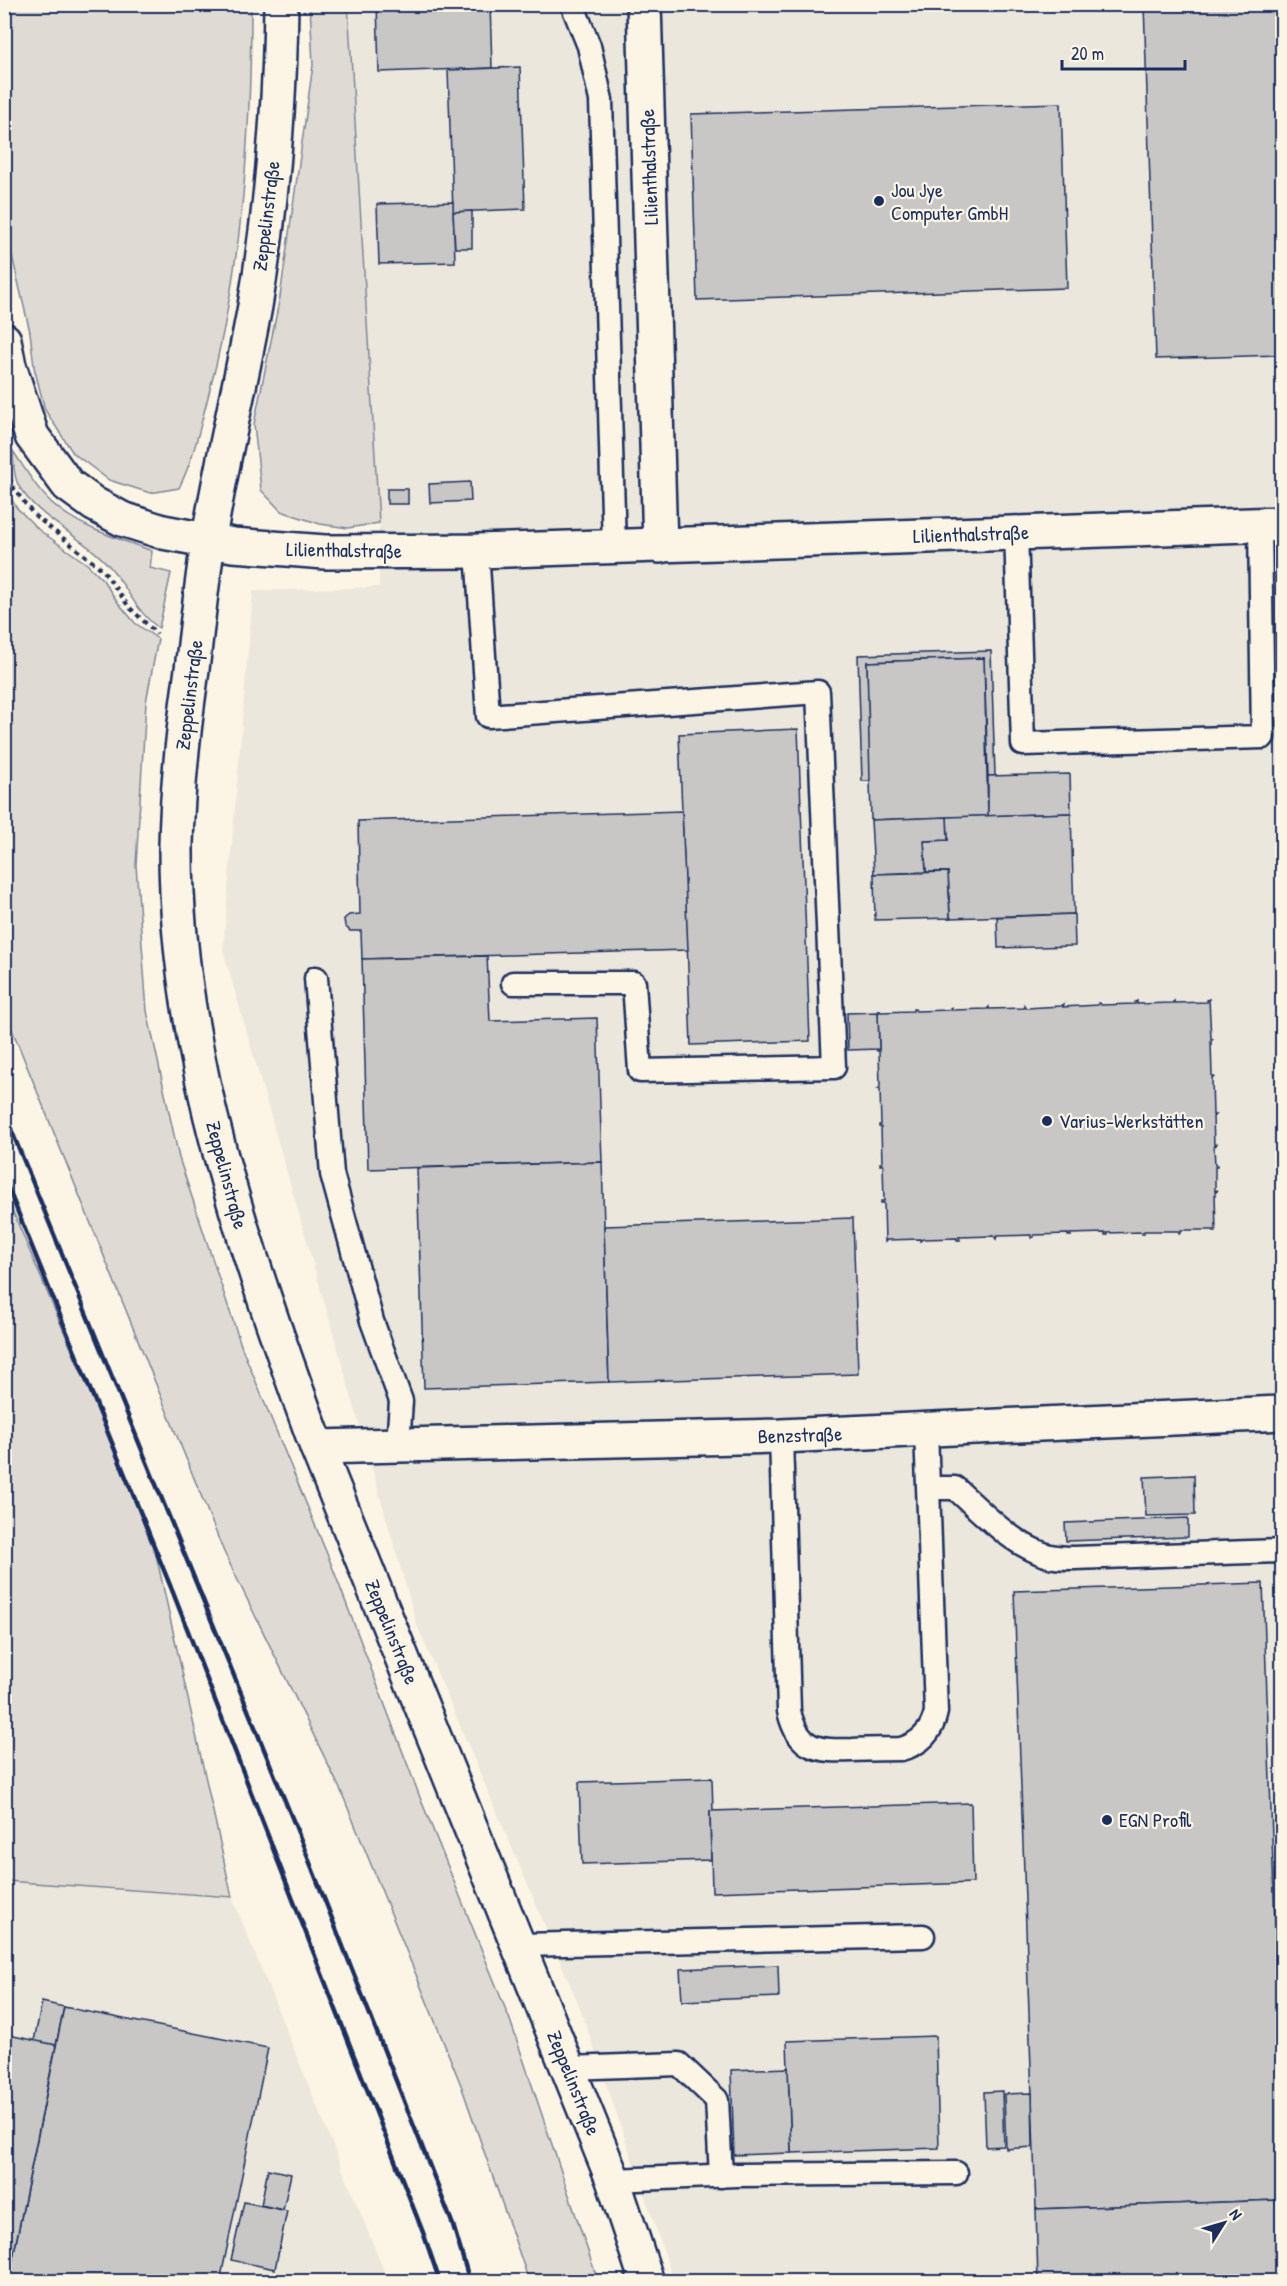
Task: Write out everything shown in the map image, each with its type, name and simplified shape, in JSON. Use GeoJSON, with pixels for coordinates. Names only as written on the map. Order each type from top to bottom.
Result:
{"type":"FeatureCollection","features":[{"type":"Feature","properties":{"kind":"street","name":"Zeppelinstraße"},"geometry":{"type":"LineString","coordinates":[[281,4],[277,127],[265,236],[255,304],[208,541],[180,774],[176,848],[179,919],[190,1011],[207,1100],[235,1205],[256,1275],[317,1447],[613,2180],[647,2282]]}},
{"type":"Feature","properties":{"kind":"street","name":"Lilienthalstraße"},"geometry":{"type":"LineString","coordinates":[[644,4],[660,546]]}},
{"type":"Feature","properties":{"kind":"street","name":"Lilienthalstraße"},"geometry":{"type":"LineString","coordinates":[[4,340],[9,366],[32,436],[68,485],[94,504],[122,519],[153,529],[208,541],[325,552],[477,551],[1271,524]]}},
{"type":"Feature","properties":{"kind":"street","name":"Benzstraße"},"geometry":{"type":"LineString","coordinates":[[317,1447],[782,1436],[1282,1413]]}},
{"type":"Feature","properties":{"kind":"lane"},"geometry":{"type":"LineString","coordinates":[[572,4],[590,46],[601,100],[614,547]]}},
{"type":"Feature","properties":{"kind":"lane"},"geometry":{"type":"LineString","coordinates":[[1016,532],[1023,744],[1263,737],[1271,524]]}},
{"type":"Feature","properties":{"kind":"lane"},"geometry":{"type":"LineString","coordinates":[[477,551],[488,716],[818,692],[834,1067],[640,1071],[634,982],[513,983]]}},
{"type":"Feature","properties":{"kind":"lane"},"geometry":{"type":"LineString","coordinates":[[316,978],[332,1174],[372,1321],[401,1401],[398,1445]]}},
{"type":"Feature","properties":{"kind":"lane"},"geometry":{"type":"LineString","coordinates":[[782,1436],[789,1711],[796,1731],[804,1740],[823,1750],[901,1749],[917,1743],[932,1726],[936,1706],[926,1430]]}},
{"type":"Feature","properties":{"kind":"lane"},"geometry":{"type":"LineString","coordinates":[[929,1488],[955,1488],[1011,1536],[1048,1556],[1074,1558],[1282,1551]]}},
{"type":"Feature","properties":{"kind":"lane"},"geometry":{"type":"LineString","coordinates":[[519,1945],[923,1936]]}},
{"type":"Feature","properties":{"kind":"lane"},"geometry":{"type":"LineString","coordinates":[[568,2068],[679,2064],[717,2100],[721,2176]]}},
{"type":"Feature","properties":{"kind":"lane"},"geometry":{"type":"LineString","coordinates":[[613,2180],[956,2173]]}},
{"type":"Feature","properties":{"kind":"path"},"geometry":{"type":"LineString","coordinates":[[23,411],[8,452],[12,486],[22,501],[33,514],[104,570],[129,607],[158,635],[195,645]]}},
{"type":"Feature","properties":{"kind":"shaded area"},"geometry":{"type":"Polygon","coordinates":[[[4,5],[251,5],[246,155],[229,303],[195,445],[179,488],[150,493],[109,480],[73,453],[45,410],[34,367],[30,332],[5,226],[4,5]]]}},
{"type":"Feature","properties":{"kind":"shaded area"},"geometry":{"type":"Polygon","coordinates":[[[310,5],[348,5],[379,523],[348,528],[320,524],[281,511],[261,490],[254,424],[280,297],[313,65],[310,5]]]}},
{"type":"Feature","properties":{"kind":"shaded area"},"geometry":{"type":"Polygon","coordinates":[[[348,5],[1282,5],[1282,2281],[674,2281],[580,2008],[417,1625],[223,950],[253,591],[379,587],[379,523],[348,5]]]}},
{"type":"Feature","properties":{"kind":"shaded area"},"geometry":{"type":"Polygon","coordinates":[[[13,451],[41,491],[63,512],[99,532],[152,551],[150,568],[171,573],[159,628],[144,615],[110,567],[100,557],[31,502],[15,477],[13,451]]]}},
{"type":"Feature","properties":{"kind":"shaded area"},"geometry":{"type":"Polygon","coordinates":[[[5,487],[16,507],[39,530],[87,564],[103,580],[135,623],[158,639],[146,702],[136,865],[147,1011],[179,1158],[242,1348],[332,1566],[421,1800],[510,2020],[598,2281],[529,2281],[461,2085],[341,1791],[224,1552],[5,1012],[5,487]]]}},
{"type":"Feature","properties":{"kind":"shaded area"},"geometry":{"type":"Polygon","coordinates":[[[5,1193],[153,1541],[232,1897],[5,1881],[5,1193]]]}},
{"type":"Feature","properties":{"kind":"shaded area"},"geometry":{"type":"Polygon","coordinates":[[[4,1881],[232,1897],[388,2281],[5,2281],[4,1881]]]}},
{"type":"Feature","properties":{"kind":"building"},"geometry":{"type":"Polygon","coordinates":[[[377,4],[490,4],[492,68],[379,72],[377,4]]]}},
{"type":"Feature","properties":{"kind":"building"},"geometry":{"type":"Polygon","coordinates":[[[1144,4],[1282,4],[1282,355],[1156,359],[1144,4]]]}},
{"type":"Feature","properties":{"kind":"building"},"geometry":{"type":"Polygon","coordinates":[[[520,67],[525,209],[453,212],[448,70],[520,67]]]}},
{"type":"Feature","properties":{"kind":"building","name":"Jou Jye Computer GmbH"},"geometry":{"type":"Polygon","coordinates":[[[1061,103],[1067,288],[697,300],[691,114],[1061,103]]]}},
{"type":"Feature","properties":{"kind":"building"},"geometry":{"type":"Polygon","coordinates":[[[453,202],[455,262],[379,264],[377,204],[453,202]]]}},
{"type":"Feature","properties":{"kind":"building"},"geometry":{"type":"Polygon","coordinates":[[[472,211],[472,248],[455,248],[453,212],[472,211]]]}},
{"type":"Feature","properties":{"kind":"building"},"geometry":{"type":"Polygon","coordinates":[[[470,482],[471,501],[430,503],[429,484],[470,482]]]}},
{"type":"Feature","properties":{"kind":"building"},"geometry":{"type":"Polygon","coordinates":[[[387,489],[408,489],[408,504],[387,504],[387,489]]]}},
{"type":"Feature","properties":{"kind":"building"},"geometry":{"type":"Polygon","coordinates":[[[991,651],[995,776],[988,776],[984,658],[867,662],[871,781],[862,781],[858,655],[991,651]]]}},
{"type":"Feature","properties":{"kind":"building"},"geometry":{"type":"Polygon","coordinates":[[[984,658],[988,816],[871,820],[867,662],[984,658]]]}},
{"type":"Feature","properties":{"kind":"building"},"geometry":{"type":"Polygon","coordinates":[[[798,729],[810,1041],[691,1045],[679,734],[798,729]]]}},
{"type":"Feature","properties":{"kind":"building"},"geometry":{"type":"Polygon","coordinates":[[[1070,774],[1071,813],[988,816],[988,776],[1070,774]]]}},
{"type":"Feature","properties":{"kind":"building"},"geometry":{"type":"Polygon","coordinates":[[[682,811],[688,950],[362,959],[361,931],[350,931],[345,926],[344,919],[349,915],[360,914],[358,821],[682,811]]]}},
{"type":"Feature","properties":{"kind":"building"},"geometry":{"type":"Polygon","coordinates":[[[1071,813],[1074,914],[950,918],[948,872],[926,872],[924,841],[948,840],[947,817],[1071,813]]]}},
{"type":"Feature","properties":{"kind":"building"},"geometry":{"type":"Polygon","coordinates":[[[947,817],[948,840],[924,841],[926,872],[874,874],[871,820],[947,817]]]}},
{"type":"Feature","properties":{"kind":"building"},"geometry":{"type":"Polygon","coordinates":[[[948,872],[950,918],[875,920],[874,874],[948,872]]]}},
{"type":"Feature","properties":{"kind":"building"},"geometry":{"type":"Polygon","coordinates":[[[1074,914],[1075,946],[998,948],[997,917],[1074,914]]]}},
{"type":"Feature","properties":{"kind":"building"},"geometry":{"type":"Polygon","coordinates":[[[487,956],[490,1021],[597,1018],[602,1162],[368,1169],[362,959],[487,956]]]}},
{"type":"Feature","properties":{"kind":"building","name":"Varius-Werkstätten"},"geometry":{"type":"Polygon","coordinates":[[[1209,999],[1211,1039],[1213,1039],[1211,1041],[1212,1077],[1214,1077],[1212,1079],[1213,1115],[1215,1115],[1213,1117],[1214,1145],[1217,1144],[1214,1147],[1215,1165],[1217,1165],[1215,1167],[1215,1191],[1218,1190],[1215,1193],[1216,1232],[1214,1230],[1181,1230],[1181,1233],[1179,1231],[1144,1231],[1144,1234],[1142,1232],[1107,1233],[1108,1235],[1105,1233],[1070,1234],[1071,1236],[1068,1234],[1034,1235],[1031,1238],[1031,1235],[997,1236],[996,1239],[994,1236],[959,1237],[960,1240],[957,1238],[920,1241],[920,1239],[887,1240],[885,1242],[884,1203],[881,1203],[884,1201],[883,1165],[880,1165],[882,1163],[881,1127],[879,1127],[881,1125],[880,1089],[878,1089],[880,1087],[879,1051],[876,1049],[879,1049],[878,1010],[880,1012],[913,1011],[913,1009],[916,1011],[950,1010],[952,1007],[952,1010],[987,1009],[989,1007],[989,1009],[1024,1008],[1024,1005],[1026,1008],[1064,1004],[1063,1007],[1098,1005],[1098,1003],[1101,1005],[1135,1004],[1137,1001],[1137,1004],[1172,1003],[1174,1001],[1174,1003],[1207,1002],[1209,999]]]}},
{"type":"Feature","properties":{"kind":"building"},"geometry":{"type":"Polygon","coordinates":[[[878,1012],[879,1049],[848,1050],[847,1013],[878,1012]]]}},
{"type":"Feature","properties":{"kind":"building"},"geometry":{"type":"Polygon","coordinates":[[[602,1162],[609,1382],[424,1388],[417,1168],[602,1162]]]}},
{"type":"Feature","properties":{"kind":"building"},"geometry":{"type":"Polygon","coordinates":[[[853,1218],[858,1374],[609,1382],[604,1226],[853,1218]]]}},
{"type":"Feature","properties":{"kind":"building"},"geometry":{"type":"Polygon","coordinates":[[[1194,1475],[1195,1515],[1146,1516],[1144,1477],[1194,1475]]]}},
{"type":"Feature","properties":{"kind":"building"},"geometry":{"type":"Polygon","coordinates":[[[1188,1518],[1188,1537],[1066,1541],[1065,1523],[1188,1518]]]}},
{"type":"Feature","properties":{"kind":"building"},"geometry":{"type":"Polygon","coordinates":[[[1263,1583],[1282,2121],[1282,2200],[1036,2209],[1014,1591],[1263,1583]]]}},
{"type":"Feature","properties":{"kind":"building"},"geometry":{"type":"Polygon","coordinates":[[[712,1778],[711,1860],[582,1864],[579,1782],[712,1778]]]}},
{"type":"Feature","properties":{"kind":"building"},"geometry":{"type":"Polygon","coordinates":[[[971,1803],[973,1883],[712,1892],[710,1811],[971,1803]]]}},
{"type":"Feature","properties":{"kind":"building"},"geometry":{"type":"Polygon","coordinates":[[[778,1965],[779,1997],[682,2001],[680,1969],[778,1965]]]}},
{"type":"Feature","properties":{"kind":"building"},"geometry":{"type":"Polygon","coordinates":[[[42,2002],[64,2007],[56,2045],[34,2041],[42,2002]]]}},
{"type":"Feature","properties":{"kind":"building"},"geometry":{"type":"Polygon","coordinates":[[[64,2007],[268,2048],[220,2282],[8,2282],[64,2007]]]}},
{"type":"Feature","properties":{"kind":"building"},"geometry":{"type":"Polygon","coordinates":[[[4,2034],[56,2045],[8,2282],[4,2282],[4,2034]]]}},
{"type":"Feature","properties":{"kind":"building"},"geometry":{"type":"Polygon","coordinates":[[[936,2036],[939,2148],[791,2153],[787,2041],[936,2036]]]}},
{"type":"Feature","properties":{"kind":"building"},"geometry":{"type":"Polygon","coordinates":[[[788,2068],[791,2153],[734,2155],[731,2070],[788,2068]]]}},
{"type":"Feature","properties":{"kind":"building"},"geometry":{"type":"Polygon","coordinates":[[[1002,2091],[1004,2146],[986,2147],[984,2092],[1002,2091]]]}},
{"type":"Feature","properties":{"kind":"building"},"geometry":{"type":"Polygon","coordinates":[[[1032,2093],[1033,2147],[1006,2149],[1004,2094],[1032,2093]]]}},
{"type":"Feature","properties":{"kind":"building"},"geometry":{"type":"Polygon","coordinates":[[[268,2169],[291,2174],[283,2210],[261,2205],[268,2169]]]}},
{"type":"Feature","properties":{"kind":"building"},"geometry":{"type":"Polygon","coordinates":[[[1282,2200],[1282,2282],[1038,2282],[1036,2209],[1282,2200]]]}},
{"type":"Feature","properties":{"kind":"building"},"geometry":{"type":"Polygon","coordinates":[[[244,2202],[287,2211],[275,2269],[231,2260],[244,2202]]]}},
{"type":"Feature","properties":{"kind":"railway"},"geometry":{"type":"LineString","coordinates":[[4,1112],[299,1835],[453,2225],[470,2282]]}},
{"type":"Feature","properties":{"kind":"railway"},"geometry":{"type":"LineString","coordinates":[[4,1178],[172,1590],[424,2235],[440,2282]]}},
{"type":"Feature","properties":{"kind":"place","name":"Jou Jye Computer GmbH"},"geometry":{"type":"Point","coordinates":[879,201]}},
{"type":"Feature","properties":{"kind":"place","name":"Varius-Werkstätten"},"geometry":{"type":"Point","coordinates":[1047,1121]}},
{"type":"Feature","properties":{"kind":"place","name":"EGN Profil"},"geometry":{"type":"Point","coordinates":[1107,1820]}}]}
